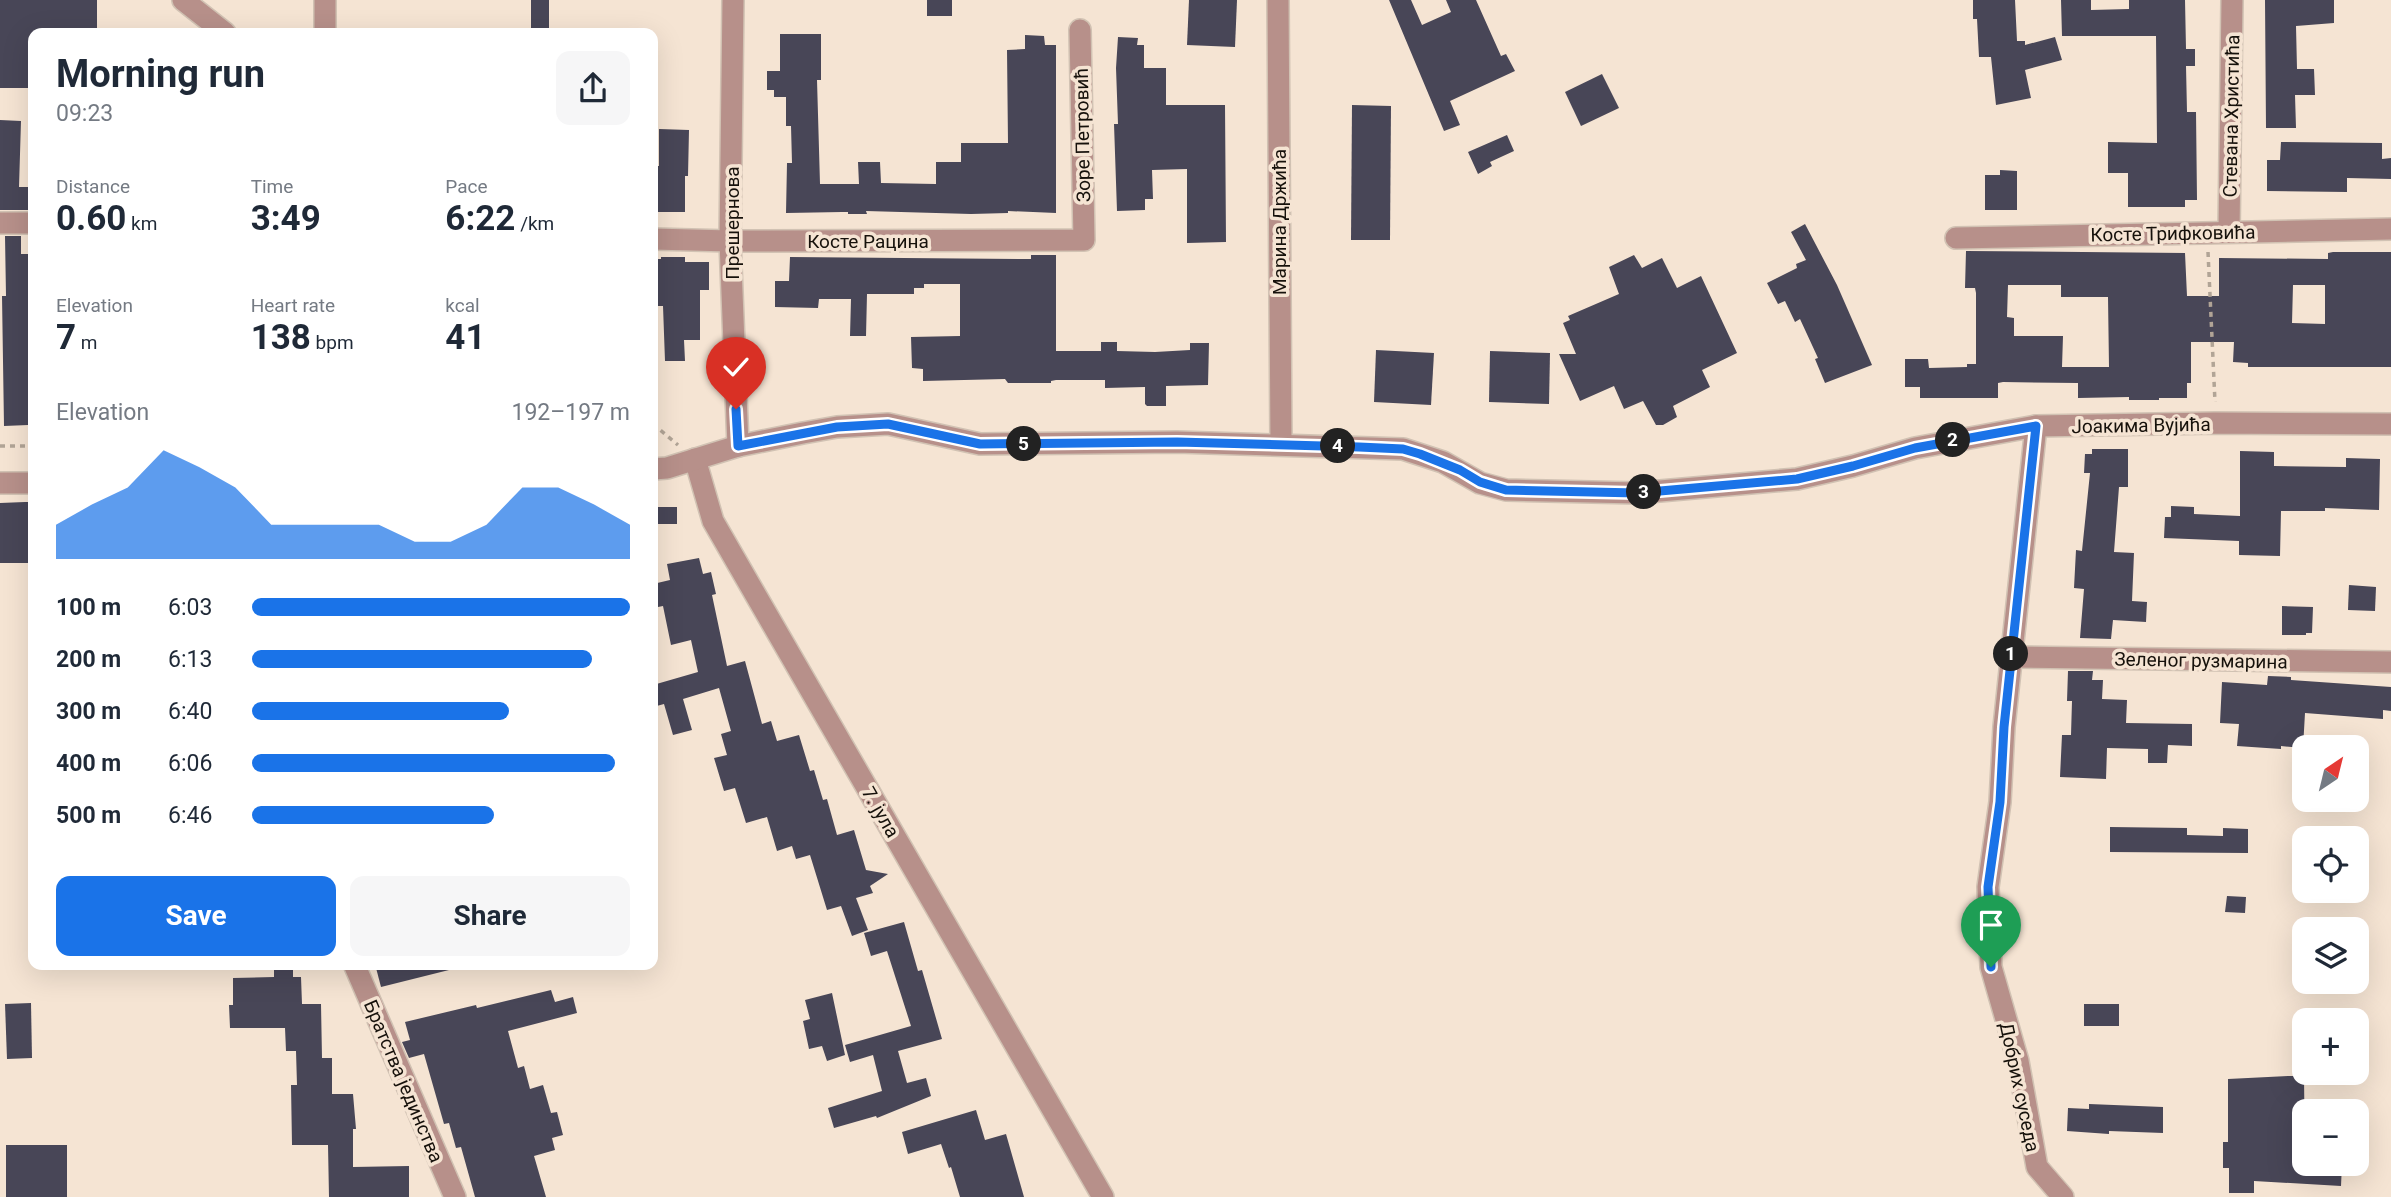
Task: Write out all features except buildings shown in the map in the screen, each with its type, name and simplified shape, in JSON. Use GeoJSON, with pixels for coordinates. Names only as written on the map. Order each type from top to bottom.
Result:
{"type":"FeatureCollection","features":[{"type":"Feature","properties":{"kind":"street"},"geometry":{"type":"LineString","coordinates":[[183,0],[219,28]]}},
{"type":"Feature","properties":{"kind":"street"},"geometry":{"type":"LineString","coordinates":[[325,0],[325,28]]}},
{"type":"Feature","properties":{"kind":"street","name":"Прешернова"},"geometry":{"type":"LineString","coordinates":[[733,0],[730,241],[738,446]]}},
{"type":"Feature","properties":{"kind":"street","name":"Марина Држића"},"geometry":{"type":"LineString","coordinates":[[1278,0],[1282,444]]}},
{"type":"Feature","properties":{"kind":"street","name":"Стевана Христића"},"geometry":{"type":"LineString","coordinates":[[2230,232],[2232,0]]}},
{"type":"Feature","properties":{"kind":"street","name":"Зоре Петровић"},"geometry":{"type":"LineString","coordinates":[[1080,30],[1084,240]]}},
{"type":"Feature","properties":{"kind":"street"},"geometry":{"type":"LineString","coordinates":[[0,223],[28,223]]}},
{"type":"Feature","properties":{"kind":"street","name":"Косте Трифковића"},"geometry":{"type":"LineString","coordinates":[[1956,238],[2391,229]]}},
{"type":"Feature","properties":{"kind":"street","name":"Косте Рацина"},"geometry":{"type":"LineString","coordinates":[[658,239],[1084,240]]}},
{"type":"Feature","properties":{"kind":"street","name":"Јоакима Вујића"},"geometry":{"type":"LineString","coordinates":[[695,459],[738,446],[837,427],[888,424],[980,444],[1177,442],[1403,449],[1443,462],[1480,482],[1506,490],[1637,493],[1797,479],[1925,446],[2036,426],[2391,424]]}},
{"type":"Feature","properties":{"kind":"street","name":"Добрих суседа"},"geometry":{"type":"LineString","coordinates":[[2036,426],[2004,727],[2000,802],[1988,887],[1991,967],[2018,1061],[2037,1167],[2063,1197]]}},
{"type":"Feature","properties":{"kind":"street"},"geometry":{"type":"LineString","coordinates":[[658,469],[695,459]]}},
{"type":"Feature","properties":{"kind":"street","name":"7. јула"},"geometry":{"type":"LineString","coordinates":[[695,459],[713,521],[1103,1197]]}},
{"type":"Feature","properties":{"kind":"street"},"geometry":{"type":"LineString","coordinates":[[0,483],[28,483]]}},
{"type":"Feature","properties":{"kind":"street","name":"Зеленог рузмарина"},"geometry":{"type":"LineString","coordinates":[[2011,657],[2391,662]]}},
{"type":"Feature","properties":{"kind":"street","name":"Братства јединства"},"geometry":{"type":"LineString","coordinates":[[357,970],[455,1197]]}},
{"type":"Feature","properties":{"kind":"street"},"geometry":{"type":"LineString","coordinates":[[2037,1167],[2037,1184],[2042,1197]]}},
{"type":"Feature","properties":{"kind":"path"},"geometry":{"type":"LineString","coordinates":[[2207,233],[2216,423]]}},
{"type":"Feature","properties":{"kind":"path"},"geometry":{"type":"LineString","coordinates":[[658,428],[695,459]]}},
{"type":"Feature","properties":{"kind":"path"},"geometry":{"type":"LineString","coordinates":[[0,446],[28,446]]}},
{"type":"Feature","properties":{"kind":"route"},"geometry":{"type":"LineString","coordinates":[[736,409],[738,446],[837,427],[888,424],[980,444],[1177,442],[1403,449],[1443,462],[1480,482],[1506,490],[1527,492],[1637,493],[1797,479],[1915,448],[2036,426],[2004,727],[2000,802],[1988,887],[1991,967]]}}]}
